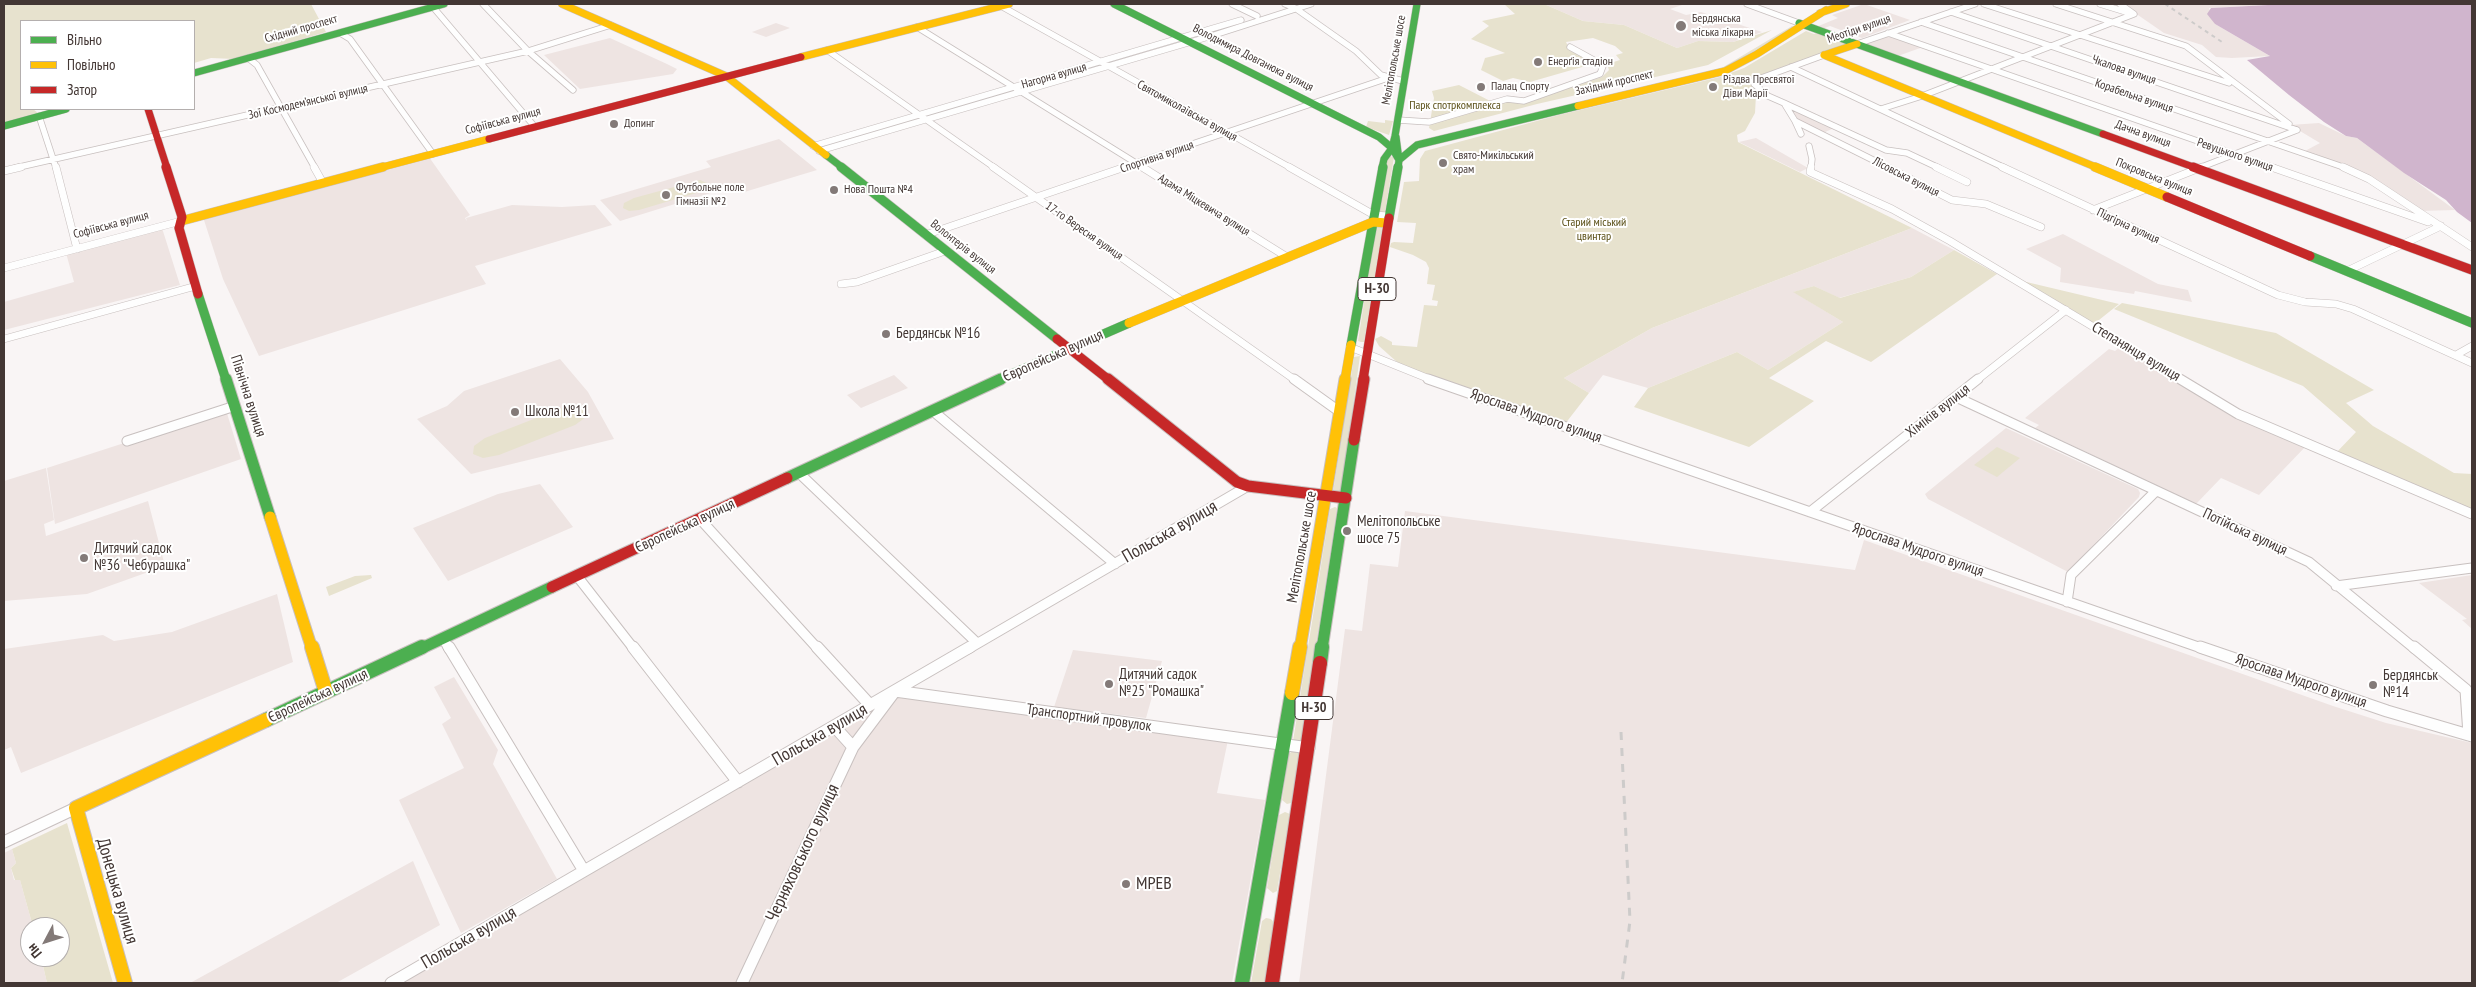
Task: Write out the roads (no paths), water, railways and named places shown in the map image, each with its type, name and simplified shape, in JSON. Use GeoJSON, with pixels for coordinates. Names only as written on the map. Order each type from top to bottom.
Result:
{"type":"FeatureCollection","features":[{"type":"Feature","properties":{"kind":"street"},"geometry":{"type":"LineString","coordinates":[[483,4],[528,51],[572,90]]}},
{"type":"Feature","properties":{"kind":"street","name":"Волонтерів вулиця"},"geometry":{"type":"LineString","coordinates":[[562,4],[726,76],[1226,475],[1248,486],[1346,498]]}},
{"type":"Feature","properties":{"kind":"street","name":"Володимира Довганюка вулиця"},"geometry":{"type":"LineString","coordinates":[[1114,4],[1379,137],[1395,143]]}},
{"type":"Feature","properties":{"kind":"street"},"geometry":{"type":"LineString","coordinates":[[1232,4],[1257,16]]}},
{"type":"Feature","properties":{"kind":"street"},"geometry":{"type":"LineString","coordinates":[[1285,4],[1295,8],[1356,51],[1388,78],[1403,81]]}},
{"type":"Feature","properties":{"kind":"street","name":"Нагорна вулиця"},"geometry":{"type":"LineString","coordinates":[[816,149],[926,120],[1108,66],[1282,8],[1295,8],[1311,4]]}},
{"type":"Feature","properties":{"kind":"street","name":"Мелітопольське шосе"},"geometry":{"type":"LineString","coordinates":[[1242,983],[1373,218],[1384,159],[1395,143],[1403,81],[1417,4]]}},
{"type":"Feature","properties":{"kind":"street"},"geometry":{"type":"LineString","coordinates":[[1747,4],[1800,23]]}},
{"type":"Feature","properties":{"kind":"street","name":"Західний проспект"},"geometry":{"type":"LineString","coordinates":[[1395,143],[1411,141],[1717,68],[1826,10],[1846,4]]}},
{"type":"Feature","properties":{"kind":"street","name":"Меотіди вулиця"},"geometry":{"type":"LineString","coordinates":[[1753,81],[1975,4]]}},
{"type":"Feature","properties":{"kind":"street"},"geometry":{"type":"LineString","coordinates":[[1984,4],[2082,34],[2236,86]]}},
{"type":"Feature","properties":{"kind":"street"},"geometry":{"type":"LineString","coordinates":[[2056,4],[2186,46],[2236,86],[2297,130]]}},
{"type":"Feature","properties":{"kind":"street"},"geometry":{"type":"LineString","coordinates":[[2100,4],[2134,14]]}},
{"type":"Feature","properties":{"kind":"street"},"geometry":{"type":"LineString","coordinates":[[2120,4],[2134,14]]}},
{"type":"Feature","properties":{"kind":"street"},"geometry":{"type":"LineString","coordinates":[[439,5],[478,62],[535,127]]}},
{"type":"Feature","properties":{"kind":"street","name":"Східний проспект"},"geometry":{"type":"LineString","coordinates":[[195,73],[439,5]]}},
{"type":"Feature","properties":{"kind":"street","name":"Софіївська вулиця"},"geometry":{"type":"LineString","coordinates":[[4,268],[726,76],[1005,5]]}},
{"type":"Feature","properties":{"kind":"street","name":"Святомиколаївська вулиця"},"geometry":{"type":"LineString","coordinates":[[1005,5],[1100,62],[1227,132],[1373,218]]}},
{"type":"Feature","properties":{"kind":"street","name":"Нагорна вулиця"},"geometry":{"type":"LineString","coordinates":[[816,149],[919,115],[1014,87],[1289,12],[1295,8]]}},
{"type":"Feature","properties":{"kind":"street","name":"Чкалова вулиця"},"geometry":{"type":"LineString","coordinates":[[1951,12],[2297,130]]}},
{"type":"Feature","properties":{"kind":"street"},"geometry":{"type":"LineString","coordinates":[[1881,109],[1960,82],[2134,14]]}},
{"type":"Feature","properties":{"kind":"street","name":"Корабельна вулиця"},"geometry":{"type":"LineString","coordinates":[[1921,22],[2348,169],[2369,179],[2441,226]]}},
{"type":"Feature","properties":{"kind":"street","name":"Західний проспект"},"geometry":{"type":"LineString","coordinates":[[1398,160],[1417,146],[1725,71],[1759,53],[1800,23]]}},
{"type":"Feature","properties":{"kind":"street","name":"Дачна вулиця"},"geometry":{"type":"LineString","coordinates":[[1800,23],[2472,270]]}},
{"type":"Feature","properties":{"kind":"street","name":"Зої Космодем’янської вулиця"},"geometry":{"type":"LineString","coordinates":[[4,171],[528,51],[610,25]]}},
{"type":"Feature","properties":{"kind":"street","name":"Адама Міцкевича вулиця"},"geometry":{"type":"LineString","coordinates":[[917,27],[1287,257]]}},
{"type":"Feature","properties":{"kind":"street"},"geometry":{"type":"LineString","coordinates":[[340,33],[350,39],[434,154]]}},
{"type":"Feature","properties":{"kind":"street","name":"Ревуцького вулиця"},"geometry":{"type":"LineString","coordinates":[[1888,33],[2233,155],[2441,226]]}},
{"type":"Feature","properties":{"kind":"street","name":"Мелітопольське шосе"},"geometry":{"type":"LineString","coordinates":[[1398,120],[1429,122],[1507,99],[1524,101],[1600,74],[1603,66],[1601,64],[1570,47]]}},
{"type":"Feature","properties":{"kind":"street","name":"17-го Вересня вулиця"},"geometry":{"type":"LineString","coordinates":[[827,50],[1340,412]]}},
{"type":"Feature","properties":{"kind":"street","name":"Покровська вулиця"},"geometry":{"type":"LineString","coordinates":[[1824,55],[2472,323]]}},
{"type":"Feature","properties":{"kind":"street"},"geometry":{"type":"LineString","coordinates":[[248,58],[257,65],[323,184]]}},
{"type":"Feature","properties":{"kind":"street","name":"Підгірна вулиця"},"geometry":{"type":"LineString","coordinates":[[1791,67],[2278,295],[2304,302],[2336,304],[2353,309],[2472,363]]}},
{"type":"Feature","properties":{"kind":"street","name":"Спортивна вулиця"},"geometry":{"type":"LineString","coordinates":[[925,235],[1388,78]]}},
{"type":"Feature","properties":{"kind":"street","name":"Лісовська вулиця"},"geometry":{"type":"LineString","coordinates":[[1753,81],[1768,96],[1886,150],[1907,153],[1967,182]]}},
{"type":"Feature","properties":{"kind":"street","name":"Лісовська вулиця"},"geometry":{"type":"LineString","coordinates":[[1784,103],[1796,121],[1952,200],[1986,204],[2041,227]]}},
{"type":"Feature","properties":{"kind":"street"},"geometry":{"type":"LineString","coordinates":[[4,126],[62,110]]}},
{"type":"Feature","properties":{"kind":"street","name":"Північна вулиця"},"geometry":{"type":"LineString","coordinates":[[148,110],[182,217],[179,228],[196,286],[326,692]]}},
{"type":"Feature","properties":{"kind":"street"},"geometry":{"type":"LineString","coordinates":[[39,116],[54,160],[77,248]]}},
{"type":"Feature","properties":{"kind":"street"},"geometry":{"type":"LineString","coordinates":[[1796,121],[1801,134]]}},
{"type":"Feature","properties":{"kind":"street"},"geometry":{"type":"LineString","coordinates":[[2093,210],[2297,130]]}},
{"type":"Feature","properties":{"kind":"street"},"geometry":{"type":"LineString","coordinates":[[1379,137],[1383,145],[1384,159]]}},
{"type":"Feature","properties":{"kind":"street"},"geometry":{"type":"LineString","coordinates":[[1395,143],[1398,160]]}},
{"type":"Feature","properties":{"kind":"street","name":"Степанянця вулиця"},"geometry":{"type":"LineString","coordinates":[[1809,146],[1812,159],[1810,172],[1892,210],[1950,241],[2238,414],[2472,514]]}},
{"type":"Feature","properties":{"kind":"street","name":"Н-30"},"geometry":{"type":"LineString","coordinates":[[1272,983],[1398,160]]}},
{"type":"Feature","properties":{"kind":"street"},"geometry":{"type":"LineString","coordinates":[[1373,218],[1388,220]]}},
{"type":"Feature","properties":{"kind":"street","name":"Європейська вулиця"},"geometry":{"type":"LineString","coordinates":[[4,842],[1068,348],[1348,232],[1373,218]]}},
{"type":"Feature","properties":{"kind":"street"},"geometry":{"type":"LineString","coordinates":[[2347,272],[2441,226],[2472,247]]}},
{"type":"Feature","properties":{"kind":"street"},"geometry":{"type":"LineString","coordinates":[[1348,232],[1359,233],[1370,238]]}},
{"type":"Feature","properties":{"kind":"street"},"geometry":{"type":"LineString","coordinates":[[841,284],[857,282],[945,251]]}},
{"type":"Feature","properties":{"kind":"street"},"geometry":{"type":"LineString","coordinates":[[4,340],[196,286]]}},
{"type":"Feature","properties":{"kind":"street","name":"Хіміків вулиця"},"geometry":{"type":"LineString","coordinates":[[1810,512],[2066,310]]}},
{"type":"Feature","properties":{"kind":"street"},"geometry":{"type":"LineString","coordinates":[[2456,356],[2472,346]]}},
{"type":"Feature","properties":{"kind":"street","name":"Ярослава Мудрого вулиця"},"geometry":{"type":"LineString","coordinates":[[1350,348],[1425,378],[2067,602],[2386,711],[2470,736]]}},
{"type":"Feature","properties":{"kind":"street","name":"Потійська вулиця"},"geometry":{"type":"LineString","coordinates":[[1956,397],[2309,562],[2336,586],[2466,690],[2470,736]]}},
{"type":"Feature","properties":{"kind":"street"},"geometry":{"type":"LineString","coordinates":[[127,441],[235,406]]}},
{"type":"Feature","properties":{"kind":"street"},"geometry":{"type":"LineString","coordinates":[[933,411],[1115,564]]}},
{"type":"Feature","properties":{"kind":"street"},"geometry":{"type":"LineString","coordinates":[[800,473],[977,643]]}},
{"type":"Feature","properties":{"kind":"street","name":"Польська вулиця"},"geometry":{"type":"LineString","coordinates":[[391,983],[1248,486]]}},
{"type":"Feature","properties":{"kind":"street"},"geometry":{"type":"LineString","coordinates":[[2067,602],[2071,575],[2156,491]]}},
{"type":"Feature","properties":{"kind":"street"},"geometry":{"type":"LineString","coordinates":[[700,519],[870,706]]}},
{"type":"Feature","properties":{"kind":"street"},"geometry":{"type":"LineString","coordinates":[[2336,586],[2472,568]]}},
{"type":"Feature","properties":{"kind":"street"},"geometry":{"type":"LineString","coordinates":[[577,576],[738,782]]}},
{"type":"Feature","properties":{"kind":"street"},"geometry":{"type":"LineString","coordinates":[[443,638],[584,871]]}},
{"type":"Feature","properties":{"kind":"street"},"geometry":{"type":"LineString","coordinates":[[834,726],[853,747],[895,691]]}},
{"type":"Feature","properties":{"kind":"street","name":"Транспортний провулок"},"geometry":{"type":"LineString","coordinates":[[895,691],[1309,748]]}},
{"type":"Feature","properties":{"kind":"street","name":"Черняховського вулиця"},"geometry":{"type":"LineString","coordinates":[[742,983],[853,747]]}},
{"type":"Feature","properties":{"kind":"street","name":"Донецька вулиця"},"geometry":{"type":"LineString","coordinates":[[76,808],[125,983]]}},
{"type":"Feature","properties":{"kind":"railway"},"geometry":{"type":"LineString","coordinates":[[2165,4],[2222,42]]}},
{"type":"Feature","properties":{"kind":"railway"},"geometry":{"type":"LineString","coordinates":[[1621,732],[1630,921],[1622,983]]}},
{"type":"Feature","properties":{"kind":"place","name":"Бердянська міська лікарня"},"geometry":{"type":"Point","coordinates":[1681,26]}},
{"type":"Feature","properties":{"kind":"place","name":"Енерґія стадіон"},"geometry":{"type":"Point","coordinates":[1538,62]}},
{"type":"Feature","properties":{"kind":"place","name":"Палац Спорту"},"geometry":{"type":"Point","coordinates":[1481,87]}},
{"type":"Feature","properties":{"kind":"place","name":"Різдва Пресвятої Діви Марії"},"geometry":{"type":"Point","coordinates":[1713,87]}},
{"type":"Feature","properties":{"kind":"place","name":"Допинг"},"geometry":{"type":"Point","coordinates":[614,124]}},
{"type":"Feature","properties":{"kind":"place","name":"Свято-Микільський храм"},"geometry":{"type":"Point","coordinates":[1443,163]}},
{"type":"Feature","properties":{"kind":"place","name":"Нова Пошта №4"},"geometry":{"type":"Point","coordinates":[834,190]}},
{"type":"Feature","properties":{"kind":"place","name":"Футбольне поле Гімназії №2"},"geometry":{"type":"Point","coordinates":[666,195]}},
{"type":"Feature","properties":{"kind":"place","name":"Бердянськ №16"},"geometry":{"type":"Point","coordinates":[886,334]}},
{"type":"Feature","properties":{"kind":"place","name":"Школа №11"},"geometry":{"type":"Point","coordinates":[515,412]}},
{"type":"Feature","properties":{"kind":"place","name":"Мелітопольське шосе 75"},"geometry":{"type":"Point","coordinates":[1347,531]}},
{"type":"Feature","properties":{"kind":"place","name":"Дитячий садок №36 \"Чебурашка\""},"geometry":{"type":"Point","coordinates":[84,558]}},
{"type":"Feature","properties":{"kind":"place","name":"Дитячий садок №25 \"Ромашка\""},"geometry":{"type":"Point","coordinates":[1109,684]}},
{"type":"Feature","properties":{"kind":"place","name":"Бердянськ №14"},"geometry":{"type":"Point","coordinates":[2373,685]}},
{"type":"Feature","properties":{"kind":"place","name":"МРЕВ"},"geometry":{"type":"Point","coordinates":[1126,884]}},
{"type":"Feature","properties":{"kind":"park label","name":"Парк спотркомплекса"},"geometry":{"type":"Point","coordinates":[1455,106]}},
{"type":"Feature","properties":{"kind":"park label","name":"Старий міський цвинтар"},"geometry":{"type":"Point","coordinates":[1594,230]}}]}
